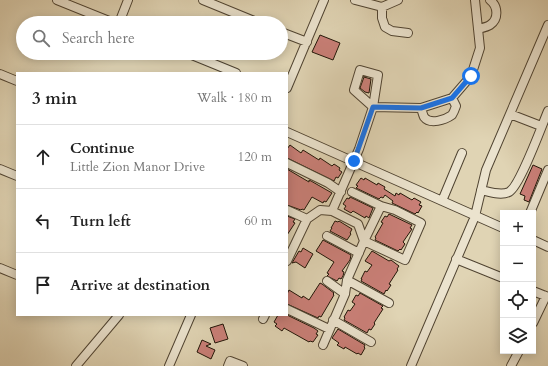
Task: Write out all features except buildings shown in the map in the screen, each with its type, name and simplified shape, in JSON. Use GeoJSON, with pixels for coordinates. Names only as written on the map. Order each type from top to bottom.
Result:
{"type":"FeatureCollection","features":[{"type":"Feature","properties":{"kind":"street"},"geometry":{"type":"LineString","coordinates":[[57,0],[97,16]]}},
{"type":"Feature","properties":{"kind":"street"},"geometry":{"type":"LineString","coordinates":[[122,16],[128,0]]}},
{"type":"Feature","properties":{"kind":"street"},"geometry":{"type":"LineString","coordinates":[[202,0],[242,16]]}},
{"type":"Feature","properties":{"kind":"street"},"geometry":{"type":"LineString","coordinates":[[288,86],[324,0]]}},
{"type":"Feature","properties":{"kind":"street"},"geometry":{"type":"LineString","coordinates":[[355,0],[382,7],[398,0]]}},
{"type":"Feature","properties":{"kind":"street"},"geometry":{"type":"LineString","coordinates":[[332,211],[354,161],[373,107],[421,108],[452,98],[471,76],[480,48],[475,0]]}},
{"type":"Feature","properties":{"kind":"street"},"geometry":{"type":"LineString","coordinates":[[478,30],[491,24],[496,16],[497,10],[494,2],[490,0]]}},
{"type":"Feature","properties":{"kind":"street"},"geometry":{"type":"LineString","coordinates":[[382,7],[382,18],[385,27],[392,31],[408,33]]}},
{"type":"Feature","properties":{"kind":"street"},"geometry":{"type":"LineString","coordinates":[[411,366],[474,218],[486,170],[548,25]]}},
{"type":"Feature","properties":{"kind":"street"},"geometry":{"type":"LineString","coordinates":[[288,35],[306,42]]}},
{"type":"Feature","properties":{"kind":"street"},"geometry":{"type":"LineString","coordinates":[[204,60],[234,72]]}},
{"type":"Feature","properties":{"kind":"street"},"geometry":{"type":"LineString","coordinates":[[0,74],[16,81]]}},
{"type":"Feature","properties":{"kind":"street"},"geometry":{"type":"LineString","coordinates":[[421,108],[424,117],[429,121],[435,121],[451,115],[454,112],[456,106],[452,98]]}},
{"type":"Feature","properties":{"kind":"street"},"geometry":{"type":"LineString","coordinates":[[481,190],[497,193],[507,193],[512,190],[522,173],[548,111]]}},
{"type":"Feature","properties":{"kind":"street"},"geometry":{"type":"LineString","coordinates":[[510,114],[541,126]]}},
{"type":"Feature","properties":{"kind":"street"},"geometry":{"type":"LineString","coordinates":[[288,132],[442,201],[474,218],[500,227]]}},
{"type":"Feature","properties":{"kind":"street"},"geometry":{"type":"LineString","coordinates":[[442,201],[462,153]]}},
{"type":"Feature","properties":{"kind":"street"},"geometry":{"type":"LineString","coordinates":[[288,163],[328,183],[341,192]]}},
{"type":"Feature","properties":{"kind":"street"},"geometry":{"type":"LineString","coordinates":[[0,169],[16,176]]}},
{"type":"Feature","properties":{"kind":"street"},"geometry":{"type":"LineString","coordinates":[[531,210],[548,170]]}},
{"type":"Feature","properties":{"kind":"street"},"geometry":{"type":"LineString","coordinates":[[288,257],[307,219],[320,210],[332,211],[358,224],[364,241],[405,260],[421,223],[395,210],[381,206],[352,192]]}},
{"type":"Feature","properties":{"kind":"street"},"geometry":{"type":"LineString","coordinates":[[323,345],[345,294],[347,280],[381,206]]}},
{"type":"Feature","properties":{"kind":"street"},"geometry":{"type":"LineString","coordinates":[[288,210],[307,219]]}},
{"type":"Feature","properties":{"kind":"street"},"geometry":{"type":"LineString","coordinates":[[326,236],[359,253]]}},
{"type":"Feature","properties":{"kind":"street"},"geometry":{"type":"LineString","coordinates":[[536,241],[548,247]]}},
{"type":"Feature","properties":{"kind":"street"},"geometry":{"type":"LineString","coordinates":[[456,259],[500,277]]}},
{"type":"Feature","properties":{"kind":"street"},"geometry":{"type":"LineString","coordinates":[[0,268],[16,275]]}},
{"type":"Feature","properties":{"kind":"street"},"geometry":{"type":"LineString","coordinates":[[347,280],[389,303]]}},
{"type":"Feature","properties":{"kind":"street"},"geometry":{"type":"LineString","coordinates":[[327,281],[345,294]]}},
{"type":"Feature","properties":{"kind":"street"},"geometry":{"type":"LineString","coordinates":[[536,292],[547,297],[536,318]]}},
{"type":"Feature","properties":{"kind":"street"},"geometry":{"type":"LineString","coordinates":[[288,309],[329,329]]}},
{"type":"Feature","properties":{"kind":"street"},"geometry":{"type":"LineString","coordinates":[[76,366],[116,316]]}},
{"type":"Feature","properties":{"kind":"street"},"geometry":{"type":"LineString","coordinates":[[169,366],[190,316]]}},
{"type":"Feature","properties":{"kind":"street"},"geometry":{"type":"LineString","coordinates":[[333,320],[371,342]]}},
{"type":"Feature","properties":{"kind":"street"},"geometry":{"type":"LineString","coordinates":[[511,366],[517,354]]}},
{"type":"Feature","properties":{"kind":"street"},"geometry":{"type":"LineString","coordinates":[[229,363],[243,366]]}},
{"type":"Feature","properties":{"kind":"route"},"geometry":{"type":"LineString","coordinates":[[354,161],[373,107],[421,108],[452,98],[471,76]]}}]}
